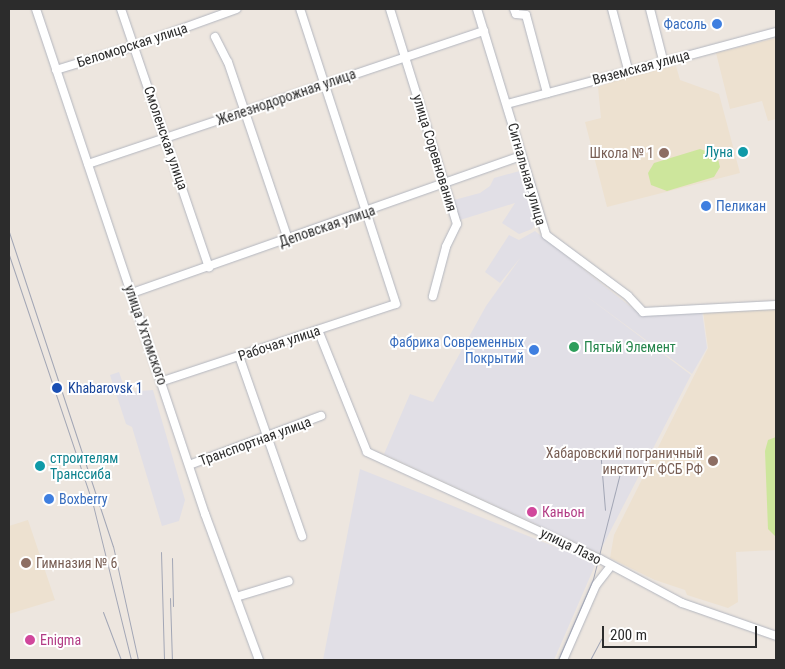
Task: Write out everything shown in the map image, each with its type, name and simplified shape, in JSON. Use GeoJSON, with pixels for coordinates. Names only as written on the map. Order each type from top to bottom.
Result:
{"type":"FeatureCollection","features":[{"type":"Feature","properties":{"kind":"street","name":"улица Ухтомского"},"geometry":{"type":"LineString","coordinates":[[36,9],[190,465],[259,660]]}},
{"type":"Feature","properties":{"kind":"street","name":"Смоленская улица"},"geometry":{"type":"LineString","coordinates":[[121,9],[209,267]]}},
{"type":"Feature","properties":{"kind":"street"},"geometry":{"type":"LineString","coordinates":[[205,9],[208,18]]}},
{"type":"Feature","properties":{"kind":"street","name":"Беломорская улица"},"geometry":{"type":"LineString","coordinates":[[56,70],[134,46],[236,9]]}},
{"type":"Feature","properties":{"kind":"street"},"geometry":{"type":"LineString","coordinates":[[300,9],[366,212]]}},
{"type":"Feature","properties":{"kind":"street","name":"улица Соревнования"},"geometry":{"type":"LineString","coordinates":[[390,9],[457,224],[446,247],[433,296]]}},
{"type":"Feature","properties":{"kind":"street","name":"Сигнальная улица"},"geometry":{"type":"LineString","coordinates":[[477,9],[546,235],[628,296],[643,312],[776,305]]}},
{"type":"Feature","properties":{"kind":"street"},"geometry":{"type":"LineString","coordinates":[[514,9],[516,14],[526,15],[547,93]]}},
{"type":"Feature","properties":{"kind":"street"},"geometry":{"type":"LineString","coordinates":[[612,9],[628,69]]}},
{"type":"Feature","properties":{"kind":"street"},"geometry":{"type":"LineString","coordinates":[[650,9],[663,60]]}},
{"type":"Feature","properties":{"kind":"street","name":"Железнодорожная улица"},"geometry":{"type":"LineString","coordinates":[[88,164],[244,113],[324,83],[484,31]]}},
{"type":"Feature","properties":{"kind":"street","name":"Вяземская улица"},"geometry":{"type":"LineString","coordinates":[[506,104],[628,69],[776,32]]}},
{"type":"Feature","properties":{"kind":"street"},"geometry":{"type":"LineString","coordinates":[[215,37],[228,62],[288,240]]}},
{"type":"Feature","properties":{"kind":"street","name":"Деповская улица"},"geometry":{"type":"LineString","coordinates":[[132,293],[288,240],[522,156]]}},
{"type":"Feature","properties":{"kind":"street","name":"Рабочая улица"},"geometry":{"type":"LineString","coordinates":[[163,381],[396,304],[366,212]]}},
{"type":"Feature","properties":{"kind":"street","name":"улица Лазо"},"geometry":{"type":"LineString","coordinates":[[318,330],[367,452],[611,566],[682,604],[776,636]]}},
{"type":"Feature","properties":{"kind":"street"},"geometry":{"type":"LineString","coordinates":[[239,356],[302,536]]}},
{"type":"Feature","properties":{"kind":"street","name":"Транспортная улица"},"geometry":{"type":"LineString","coordinates":[[190,465],[321,416]]}},
{"type":"Feature","properties":{"kind":"street"},"geometry":{"type":"LineString","coordinates":[[563,660],[596,585],[611,566]]}},
{"type":"Feature","properties":{"kind":"street"},"geometry":{"type":"LineString","coordinates":[[236,598],[289,581]]}},
{"type":"Feature","properties":{"kind":"shaded area"},"geometry":{"type":"Polygon","coordinates":[[[776,38],[776,119],[768,121],[762,101],[730,109],[716,53],[776,38]]]}},
{"type":"Feature","properties":{"kind":"shaded area","name":"Школа № 1"},"geometry":{"type":"Polygon","coordinates":[[[676,66],[680,80],[719,94],[740,173],[607,207],[585,122],[601,118],[598,87],[632,75],[676,66]]]}},
{"type":"Feature","properties":{"kind":"shaded area"},"geometry":{"type":"Polygon","coordinates":[[[523,170],[536,223],[532,229],[519,234],[502,223],[515,203],[460,220],[454,200],[480,193],[490,186],[494,178],[523,170]]]}},
{"type":"Feature","properties":{"kind":"shaded area"},"geometry":{"type":"Polygon","coordinates":[[[535,231],[641,315],[702,311],[707,348],[692,374],[581,292],[691,375],[599,553],[384,454],[410,394],[433,402],[486,306],[521,257],[500,283],[485,272],[509,235],[519,240],[535,231]]]}},
{"type":"Feature","properties":{"kind":"shaded area","name":"Хабаровский пограничный институт ФСБ РФ"},"geometry":{"type":"Polygon","coordinates":[[[776,307],[776,550],[736,552],[738,602],[728,608],[687,595],[685,590],[655,580],[610,558],[614,535],[708,348],[703,311],[776,307]]]}},
{"type":"Feature","properties":{"kind":"shaded area"},"geometry":{"type":"Polygon","coordinates":[[[119,372],[126,392],[153,390],[185,500],[179,521],[162,526],[132,427],[126,424],[110,375],[119,372]]]}},
{"type":"Feature","properties":{"kind":"shaded area"},"geometry":{"type":"Polygon","coordinates":[[[360,469],[596,563],[554,660],[323,660],[360,469]]]}},
{"type":"Feature","properties":{"kind":"shaded area","name":"Гимназия № 6"},"geometry":{"type":"Polygon","coordinates":[[[28,520],[55,600],[9,614],[9,526],[28,520]]]}},
{"type":"Feature","properties":{"kind":"green space"},"geometry":{"type":"Polygon","coordinates":[[[700,149],[717,155],[720,167],[714,177],[667,191],[651,185],[648,173],[654,163],[700,149]]]}},
{"type":"Feature","properties":{"kind":"green space"},"geometry":{"type":"Polygon","coordinates":[[[776,437],[776,537],[768,529],[765,451],[768,440],[776,437]]]}},
{"type":"Feature","properties":{"kind":"railway"},"geometry":{"type":"LineString","coordinates":[[9,232],[113,546],[138,660]]}},
{"type":"Feature","properties":{"kind":"railway"},"geometry":{"type":"LineString","coordinates":[[9,255],[93,505],[131,660]]}},
{"type":"Feature","properties":{"kind":"railway"},"geometry":{"type":"LineString","coordinates":[[600,449],[605,510]]}},
{"type":"Feature","properties":{"kind":"railway"},"geometry":{"type":"LineString","coordinates":[[558,660],[593,579],[622,465]]}},
{"type":"Feature","properties":{"kind":"railway"},"geometry":{"type":"LineString","coordinates":[[161,552],[164,660]]}},
{"type":"Feature","properties":{"kind":"railway"},"geometry":{"type":"LineString","coordinates":[[172,558],[173,606]]}},
{"type":"Feature","properties":{"kind":"railway"},"geometry":{"type":"LineString","coordinates":[[170,598],[172,660]]}},
{"type":"Feature","properties":{"kind":"railway"},"geometry":{"type":"LineString","coordinates":[[103,612],[121,660]]}},
{"type":"Feature","properties":{"kind":"railway"},"geometry":{"type":"LineString","coordinates":[[590,660],[601,639]]}},
{"type":"Feature","properties":{"kind":"place","name":"Фасоль"},"geometry":{"type":"Point","coordinates":[717,24]}},
{"type":"Feature","properties":{"kind":"place","name":"Луна"},"geometry":{"type":"Point","coordinates":[743,152]}},
{"type":"Feature","properties":{"kind":"place","name":"Школа № 1"},"geometry":{"type":"Point","coordinates":[664,153]}},
{"type":"Feature","properties":{"kind":"place","name":"Пеликан"},"geometry":{"type":"Point","coordinates":[706,206]}},
{"type":"Feature","properties":{"kind":"place","name":"Пятый Элемент"},"geometry":{"type":"Point","coordinates":[574,347]}},
{"type":"Feature","properties":{"kind":"place","name":"Фабрика Современных Покрытий"},"geometry":{"type":"Point","coordinates":[534,350]}},
{"type":"Feature","properties":{"kind":"place","name":"Khabarovsk 1"},"geometry":{"type":"Point","coordinates":[57,388]}},
{"type":"Feature","properties":{"kind":"place","name":"Хабаровский пограничный институт ФСБ РФ"},"geometry":{"type":"Point","coordinates":[713,461]}},
{"type":"Feature","properties":{"kind":"place","name":"строителям Транссиба"},"geometry":{"type":"Point","coordinates":[40,466]}},
{"type":"Feature","properties":{"kind":"place","name":"Boxberry"},"geometry":{"type":"Point","coordinates":[49,499]}},
{"type":"Feature","properties":{"kind":"place","name":"Каньон"},"geometry":{"type":"Point","coordinates":[532,512]}},
{"type":"Feature","properties":{"kind":"place","name":"Гимназия № 6"},"geometry":{"type":"Point","coordinates":[26,563]}},
{"type":"Feature","properties":{"kind":"place","name":"Enigma"},"geometry":{"type":"Point","coordinates":[30,640]}}]}
